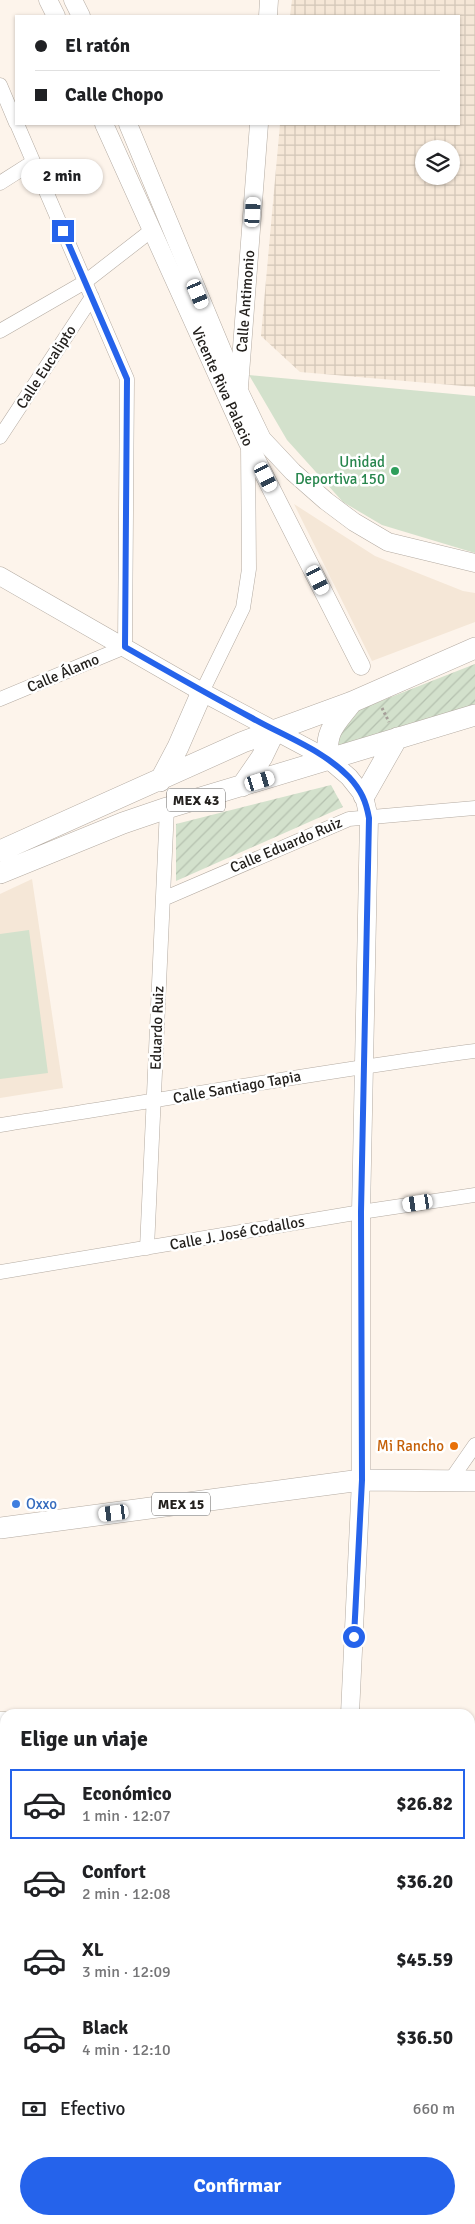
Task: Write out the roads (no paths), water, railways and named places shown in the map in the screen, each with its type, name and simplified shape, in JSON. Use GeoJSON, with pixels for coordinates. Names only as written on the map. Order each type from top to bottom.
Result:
{"type":"FeatureCollection","features":[{"type":"Feature","properties":{"kind":"main road","name":"MEX 43"},"geometry":{"type":"LineString","coordinates":[[0,851],[160,781],[243,742],[352,702],[475,648]]}},
{"type":"Feature","properties":{"kind":"main road"},"geometry":{"type":"LineString","coordinates":[[160,781],[178,747],[202,692]]}},
{"type":"Feature","properties":{"kind":"main road"},"geometry":{"type":"LineString","coordinates":[[328,759],[327,743],[329,732],[352,702]]}},
{"type":"Feature","properties":{"kind":"main road","name":"MEX 43"},"geometry":{"type":"LineString","coordinates":[[0,873],[123,823],[167,808],[475,715]]}},
{"type":"Feature","properties":{"kind":"main road"},"geometry":{"type":"LineString","coordinates":[[242,786],[262,757],[276,730]]}},
{"type":"Feature","properties":{"kind":"main road"},"geometry":{"type":"LineString","coordinates":[[364,796],[397,738]]}},
{"type":"Feature","properties":{"kind":"main road","name":"MEX 15"},"geometry":{"type":"LineString","coordinates":[[0,1528],[362,1480],[475,1481]]}},
{"type":"Feature","properties":{"kind":"street"},"geometry":{"type":"LineString","coordinates":[[48,0],[56,15]]}},
{"type":"Feature","properties":{"kind":"street"},"geometry":{"type":"LineString","coordinates":[[73,0],[80,15]]}},
{"type":"Feature","properties":{"kind":"street"},"geometry":{"type":"LineString","coordinates":[[268,15],[269,0]]}},
{"type":"Feature","properties":{"kind":"street"},"geometry":{"type":"LineString","coordinates":[[0,85],[15,121]]}},
{"type":"Feature","properties":{"kind":"street"},"geometry":{"type":"LineString","coordinates":[[17,125],[127,379],[125,647]]}},
{"type":"Feature","properties":{"kind":"street","name":"Vicente Riva Palacio"},"geometry":{"type":"LineString","coordinates":[[104,125],[248,443],[249,569],[243,608],[202,692]]}},
{"type":"Feature","properties":{"kind":"street"},"geometry":{"type":"LineString","coordinates":[[128,125],[239,391],[262,439],[293,472],[354,522],[388,542],[475,563]]}},
{"type":"Feature","properties":{"kind":"street","name":"Calle Antimonio"},"geometry":{"type":"LineString","coordinates":[[237,418],[259,125]]}},
{"type":"Feature","properties":{"kind":"street"},"geometry":{"type":"LineString","coordinates":[[0,183],[33,162]]}},
{"type":"Feature","properties":{"kind":"street"},"geometry":{"type":"LineString","coordinates":[[0,331],[85,282],[152,230]]}},
{"type":"Feature","properties":{"kind":"street","name":"Calle Eucalipto"},"geometry":{"type":"LineString","coordinates":[[0,438],[92,297]]}},
{"type":"Feature","properties":{"kind":"street"},"geometry":{"type":"LineString","coordinates":[[248,443],[361,666]]}},
{"type":"Feature","properties":{"kind":"street"},"geometry":{"type":"LineString","coordinates":[[0,576],[202,692],[328,759],[349,777],[364,796],[369,818],[361,1212],[362,1480],[350,1709]]}},
{"type":"Feature","properties":{"kind":"street","name":"Calle Álamo"},"geometry":{"type":"LineString","coordinates":[[0,699],[125,647]]}},
{"type":"Feature","properties":{"kind":"street","name":"Eduardo Ruiz"},"geometry":{"type":"LineString","coordinates":[[148,1248],[167,808]]}},
{"type":"Feature","properties":{"kind":"street","name":"Calle Eduardo Ruiz"},"geometry":{"type":"LineString","coordinates":[[163,899],[349,819],[475,808]]}},
{"type":"Feature","properties":{"kind":"street","name":"Calle Santiago Tapia"},"geometry":{"type":"LineString","coordinates":[[0,1125],[154,1102],[363,1066],[475,1050]]}},
{"type":"Feature","properties":{"kind":"street","name":"Calle J. José Codallos"},"geometry":{"type":"LineString","coordinates":[[0,1272],[475,1195]]}},
{"type":"Feature","properties":{"kind":"street"},"geometry":{"type":"LineString","coordinates":[[450,1481],[475,1445]]}},
{"type":"Feature","properties":{"kind":"place","name":"Unidad Deportiva 150"},"geometry":{"type":"Point","coordinates":[395,471]}},
{"type":"Feature","properties":{"kind":"place","name":"Mi Rancho"},"geometry":{"type":"Point","coordinates":[454,1446]}},
{"type":"Feature","properties":{"kind":"place","name":"Oxxo"},"geometry":{"type":"Point","coordinates":[16,1504]}}]}
